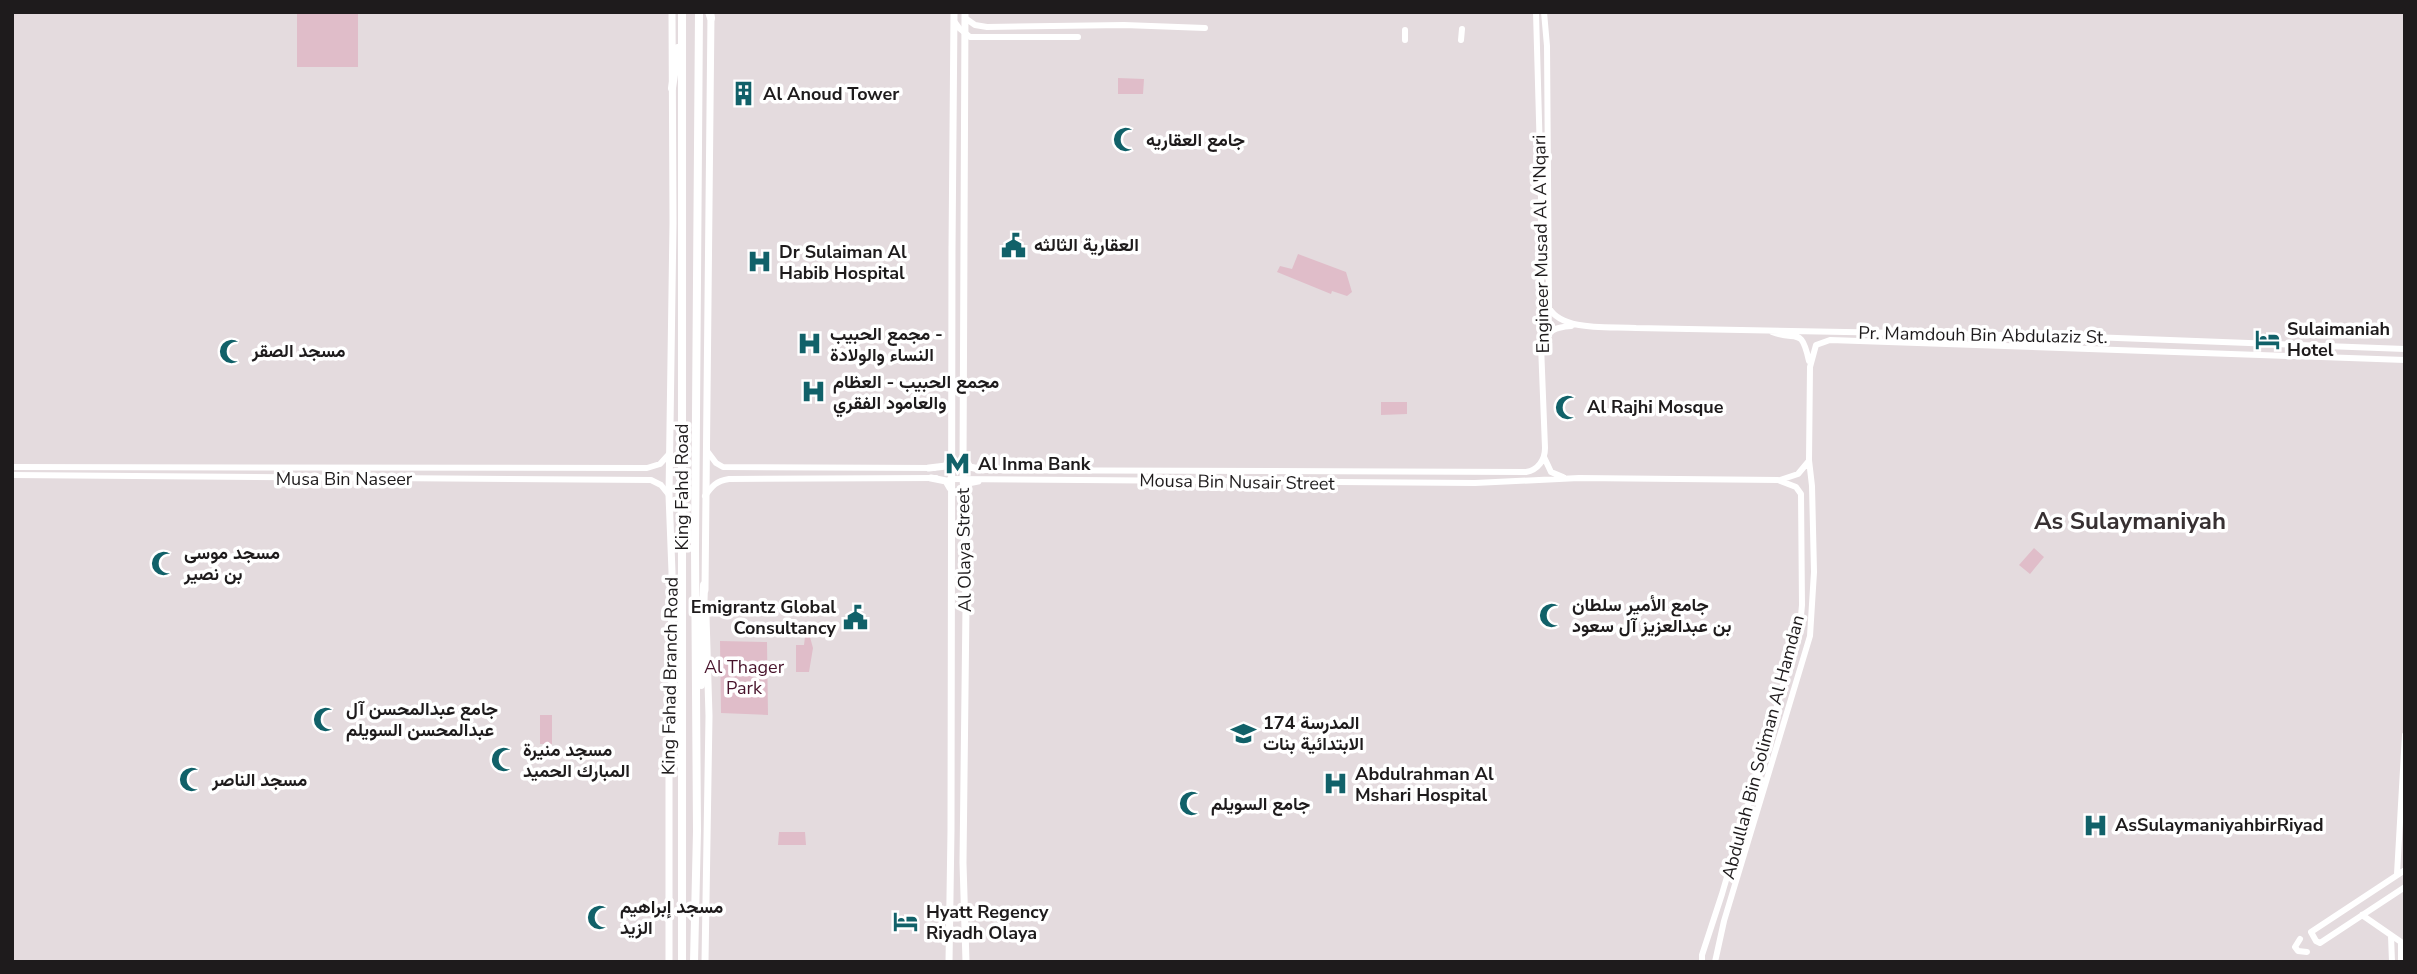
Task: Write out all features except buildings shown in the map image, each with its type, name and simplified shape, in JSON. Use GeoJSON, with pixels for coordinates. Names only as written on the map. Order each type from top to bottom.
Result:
{"type":"FeatureCollection","features":[{"type":"Feature","properties":{"kind":"highway","name":"King Fahd Road"},"geometry":{"type":"LineString","coordinates":[[682,12],[682,962]]}},
{"type":"Feature","properties":{"kind":"highway","name":"King Fahd Road"},"geometry":{"type":"LineString","coordinates":[[694,962],[699,12]]}},
{"type":"Feature","properties":{"kind":"highway"},"geometry":{"type":"LineString","coordinates":[[671,88],[682,24]]}},
{"type":"Feature","properties":{"kind":"highway"},"geometry":{"type":"LineString","coordinates":[[697,733],[701,710],[704,585]]}},
{"type":"Feature","properties":{"kind":"highway"},"geometry":{"type":"LineString","coordinates":[[672,662],[677,743],[682,765]]}},
{"type":"Feature","properties":{"kind":"main road","name":"King Fahad Branch Road"},"geometry":{"type":"LineString","coordinates":[[669,962],[672,12]]}},
{"type":"Feature","properties":{"kind":"main road","name":"King Fahad Branch Road"},"geometry":{"type":"LineString","coordinates":[[705,962],[709,714],[704,497],[710,14]]}},
{"type":"Feature","properties":{"kind":"main road","name":"Al Olaya Street"},"geometry":{"type":"LineString","coordinates":[[965,15],[962,252],[962,863],[966,962]]}},
{"type":"Feature","properties":{"kind":"main road","name":"Al Olaya Street"},"geometry":{"type":"LineString","coordinates":[[949,962],[954,16]]}},
{"type":"Feature","properties":{"kind":"main road"},"geometry":{"type":"LineString","coordinates":[[952,246],[954,255],[962,252]]}},
{"type":"Feature","properties":{"kind":"main road"},"geometry":{"type":"LineString","coordinates":[[963,447],[966,464],[984,470]]}},
{"type":"Feature","properties":{"kind":"main road"},"geometry":{"type":"LineString","coordinates":[[951,452],[952,464],[956,466],[961,465],[963,456]]}},
{"type":"Feature","properties":{"kind":"main road"},"geometry":{"type":"LineString","coordinates":[[929,468],[946,466],[951,452]]}},
{"type":"Feature","properties":{"kind":"main road"},"geometry":{"type":"LineString","coordinates":[[931,478],[946,481],[951,494]]}},
{"type":"Feature","properties":{"kind":"main road"},"geometry":{"type":"LineString","coordinates":[[964,498],[967,485],[976,481]]}},
{"type":"Feature","properties":{"kind":"main road"},"geometry":{"type":"LineString","coordinates":[[951,830],[953,838],[958,841],[962,838],[963,831]]}},
{"type":"Feature","properties":{"kind":"main road"},"geometry":{"type":"LineString","coordinates":[[950,861],[957,857],[962,863]]}},
{"type":"Feature","properties":{"kind":"street","name":"Engineer Musad Al A'Nqari"},"geometry":{"type":"LineString","coordinates":[[1536,12],[1539,32],[1537,41],[1544,457]]}},
{"type":"Feature","properties":{"kind":"street"},"geometry":{"type":"LineString","coordinates":[[1544,12],[1546,43]]}},
{"type":"Feature","properties":{"kind":"street"},"geometry":{"type":"LineString","coordinates":[[965,15],[975,25],[987,27],[1124,25],[1205,28]]}},
{"type":"Feature","properties":{"kind":"street"},"geometry":{"type":"LineString","coordinates":[[954,16],[970,37],[1079,37]]}},
{"type":"Feature","properties":{"kind":"street"},"geometry":{"type":"LineString","coordinates":[[1544,24],[1539,32],[1546,43]]}},
{"type":"Feature","properties":{"kind":"street"},"geometry":{"type":"LineString","coordinates":[[986,37],[984,32],[987,27]]}},
{"type":"Feature","properties":{"kind":"street"},"geometry":{"type":"LineString","coordinates":[[1177,37],[1178,27]]}},
{"type":"Feature","properties":{"kind":"street"},"geometry":{"type":"LineString","coordinates":[[1461,40],[1462,29]]}},
{"type":"Feature","properties":{"kind":"street"},"geometry":{"type":"LineString","coordinates":[[1405,30],[1405,40]]}},
{"type":"Feature","properties":{"kind":"street","name":"Pr. Mamdouh Bin Abdulaziz St."},"geometry":{"type":"LineString","coordinates":[[1546,43],[1549,308],[1562,322],[1580,325],[2064,336],[2405,349]]}},
{"type":"Feature","properties":{"kind":"street"},"geometry":{"type":"LineString","coordinates":[[1543,362],[1545,340],[1553,328],[1580,325]]}},
{"type":"Feature","properties":{"kind":"street"},"geometry":{"type":"LineString","coordinates":[[1715,962],[1724,921],[1810,636],[1814,582],[1809,460],[1810,367],[1803,340],[1795,335],[1769,331]]}},
{"type":"Feature","properties":{"kind":"street","name":"Pr. Mamdouh Bin Abdulaziz St."},"geometry":{"type":"LineString","coordinates":[[1810,367],[1816,345],[1830,340],[2405,360]]}},
{"type":"Feature","properties":{"kind":"street"},"geometry":{"type":"LineString","coordinates":[[704,497],[713,485],[729,479],[725,473],[730,467],[716,463],[705,448]]}},
{"type":"Feature","properties":{"kind":"street"},"geometry":{"type":"LineString","coordinates":[[12,467],[647,468],[660,464],[670,453]]}},
{"type":"Feature","properties":{"kind":"street"},"geometry":{"type":"LineString","coordinates":[[1544,457],[1554,475],[1580,478]]}},
{"type":"Feature","properties":{"kind":"street","name":"Mousa Bin Nusair Street"},"geometry":{"type":"LineString","coordinates":[[730,467],[1531,471],[1544,457]]}},
{"type":"Feature","properties":{"kind":"street"},"geometry":{"type":"LineString","coordinates":[[1778,480],[1798,474],[1809,460]]}},
{"type":"Feature","properties":{"kind":"street"},"geometry":{"type":"LineString","coordinates":[[312,468],[312,478]]}},
{"type":"Feature","properties":{"kind":"street"},"geometry":{"type":"LineString","coordinates":[[400,479],[401,468]]}},
{"type":"Feature","properties":{"kind":"street"},"geometry":{"type":"LineString","coordinates":[[647,468],[652,473],[651,480],[661,485],[669,495]]}},
{"type":"Feature","properties":{"kind":"street"},"geometry":{"type":"LineString","coordinates":[[973,469],[966,473],[966,478],[976,481]]}},
{"type":"Feature","properties":{"kind":"street","name":"Musa Bin Naseer"},"geometry":{"type":"LineString","coordinates":[[12,475],[651,480]]}},
{"type":"Feature","properties":{"kind":"street","name":"Mousa Bin Nusair Street"},"geometry":{"type":"LineString","coordinates":[[729,479],[1475,483],[1580,478],[1778,480]]}},
{"type":"Feature","properties":{"kind":"street","name":"Abdullah Bin Soliman Al Hamdan"},"geometry":{"type":"LineString","coordinates":[[1702,962],[1800,627],[1801,494],[1796,487],[1778,480]]}},
{"type":"Feature","properties":{"kind":"street"},"geometry":{"type":"LineString","coordinates":[[2398,874],[2405,735]]}},
{"type":"Feature","properties":{"kind":"street"},"geometry":{"type":"LineString","coordinates":[[2399,850],[2401,860],[2405,861]]}},
{"type":"Feature","properties":{"kind":"street"},"geometry":{"type":"LineString","coordinates":[[2405,870],[2311,932],[2320,943],[2405,887]]}},
{"type":"Feature","properties":{"kind":"street"},"geometry":{"type":"LineString","coordinates":[[2362,915],[2401,942],[2401,962]]}},
{"type":"Feature","properties":{"kind":"street"},"geometry":{"type":"LineString","coordinates":[[2391,936],[2392,962]]}},
{"type":"Feature","properties":{"kind":"street"},"geometry":{"type":"LineString","coordinates":[[2300,939],[2295,947],[2298,951],[2307,952]]}},
{"type":"Feature","properties":{"kind":"green space"},"geometry":{"type":"Polygon","coordinates":[[[297,12],[358,12],[358,67],[297,67],[297,12]]]}},
{"type":"Feature","properties":{"kind":"green space"},"geometry":{"type":"Polygon","coordinates":[[[1118,78],[1144,79],[1143,94],[1118,94],[1118,78]]]}},
{"type":"Feature","properties":{"kind":"green space"},"geometry":{"type":"Polygon","coordinates":[[[1298,254],[1346,272],[1352,292],[1347,296],[1332,291],[1331,294],[1277,272],[1280,266],[1292,269],[1298,254]]]}},
{"type":"Feature","properties":{"kind":"green space"},"geometry":{"type":"Polygon","coordinates":[[[1381,402],[1407,402],[1407,414],[1381,415],[1381,402]]]}},
{"type":"Feature","properties":{"kind":"green space"},"geometry":{"type":"Polygon","coordinates":[[[2034,548],[2044,557],[2030,574],[2019,565],[2034,548]]]}},
{"type":"Feature","properties":{"kind":"green space"},"geometry":{"type":"Polygon","coordinates":[[[805,637],[810,637],[813,648],[809,672],[796,672],[796,645],[804,645],[805,637]]]}},
{"type":"Feature","properties":{"kind":"green space","name":"Al Thager Park"},"geometry":{"type":"Polygon","coordinates":[[[720,641],[767,642],[768,715],[721,713],[720,641]]]}},
{"type":"Feature","properties":{"kind":"green space"},"geometry":{"type":"Polygon","coordinates":[[[540,715],[552,715],[552,744],[540,744],[540,715]]]}},
{"type":"Feature","properties":{"kind":"green space"},"geometry":{"type":"Polygon","coordinates":[[[779,832],[805,832],[806,845],[778,845],[779,832]]]}},
{"type":"Feature","properties":{"kind":"place","name":"Al Anoud Tower"},"geometry":{"type":"Point","coordinates":[743,94]}},
{"type":"Feature","properties":{"kind":"place","name":"جامع العقاريه"},"geometry":{"type":"Point","coordinates":[1126,140]}},
{"type":"Feature","properties":{"kind":"place","name":"العقارية الثالثه"},"geometry":{"type":"Point","coordinates":[1014,245]}},
{"type":"Feature","properties":{"kind":"place","name":"Dr Sulaiman Al Habib Hospital"},"geometry":{"type":"Point","coordinates":[759,262]}},
{"type":"Feature","properties":{"kind":"place","name":"Sulaimaniah Hotel"},"geometry":{"type":"Point","coordinates":[2267,339]}},
{"type":"Feature","properties":{"kind":"place","name":"مجمع الحبيب - النساء والولادة"},"geometry":{"type":"Point","coordinates":[810,344]}},
{"type":"Feature","properties":{"kind":"place","name":"مسجد الصقر"},"geometry":{"type":"Point","coordinates":[232,351]}},
{"type":"Feature","properties":{"kind":"place","name":"مجمع الحبيب - العظام والعامود الفقري"},"geometry":{"type":"Point","coordinates":[813,392]}},
{"type":"Feature","properties":{"kind":"place","name":"Al Rajhi Mosque"},"geometry":{"type":"Point","coordinates":[1567,407]}},
{"type":"Feature","properties":{"kind":"place","name":"Al Inma Bank"},"geometry":{"type":"Point","coordinates":[958,464]}},
{"type":"Feature","properties":{"kind":"place","name":"مسجد موسى بن نصير"},"geometry":{"type":"Point","coordinates":[164,563]}},
{"type":"Feature","properties":{"kind":"place","name":"جامع الأمير سلطان بن عبدالعزيز آل سعود"},"geometry":{"type":"Point","coordinates":[1552,615]}},
{"type":"Feature","properties":{"kind":"place","name":"Emigrantz Global Consultancy"},"geometry":{"type":"Point","coordinates":[856,617]}},
{"type":"Feature","properties":{"kind":"place","name":"جامع عبدالمحسن آل عبدالمحسن السويلم"},"geometry":{"type":"Point","coordinates":[326,719]}},
{"type":"Feature","properties":{"kind":"place","name":"المدرسة 174 الابتدائية بنات"},"geometry":{"type":"Point","coordinates":[1243,733]}},
{"type":"Feature","properties":{"kind":"place","name":"مسجد منيرة المبارك الحميد"},"geometry":{"type":"Point","coordinates":[503,760]}},
{"type":"Feature","properties":{"kind":"place","name":"مسجد الناصر"},"geometry":{"type":"Point","coordinates":[192,780]}},
{"type":"Feature","properties":{"kind":"place","name":"Abdulrahman Al Mshari Hospital"},"geometry":{"type":"Point","coordinates":[1335,784]}},
{"type":"Feature","properties":{"kind":"place","name":"جامع السويلم"},"geometry":{"type":"Point","coordinates":[1191,804]}},
{"type":"Feature","properties":{"kind":"place","name":"AsSulaymaniyahbirRiyad"},"geometry":{"type":"Point","coordinates":[2095,825]}},
{"type":"Feature","properties":{"kind":"place","name":"مسجد إبراهيم الزيد"},"geometry":{"type":"Point","coordinates":[600,917]}},
{"type":"Feature","properties":{"kind":"place","name":"Hyatt Regency Riyadh Olaya"},"geometry":{"type":"Point","coordinates":[906,922]}},
{"type":"Feature","properties":{"kind":"district","name":"As Sulaymaniyah"},"geometry":{"type":"Point","coordinates":[2130,521]}}]}
